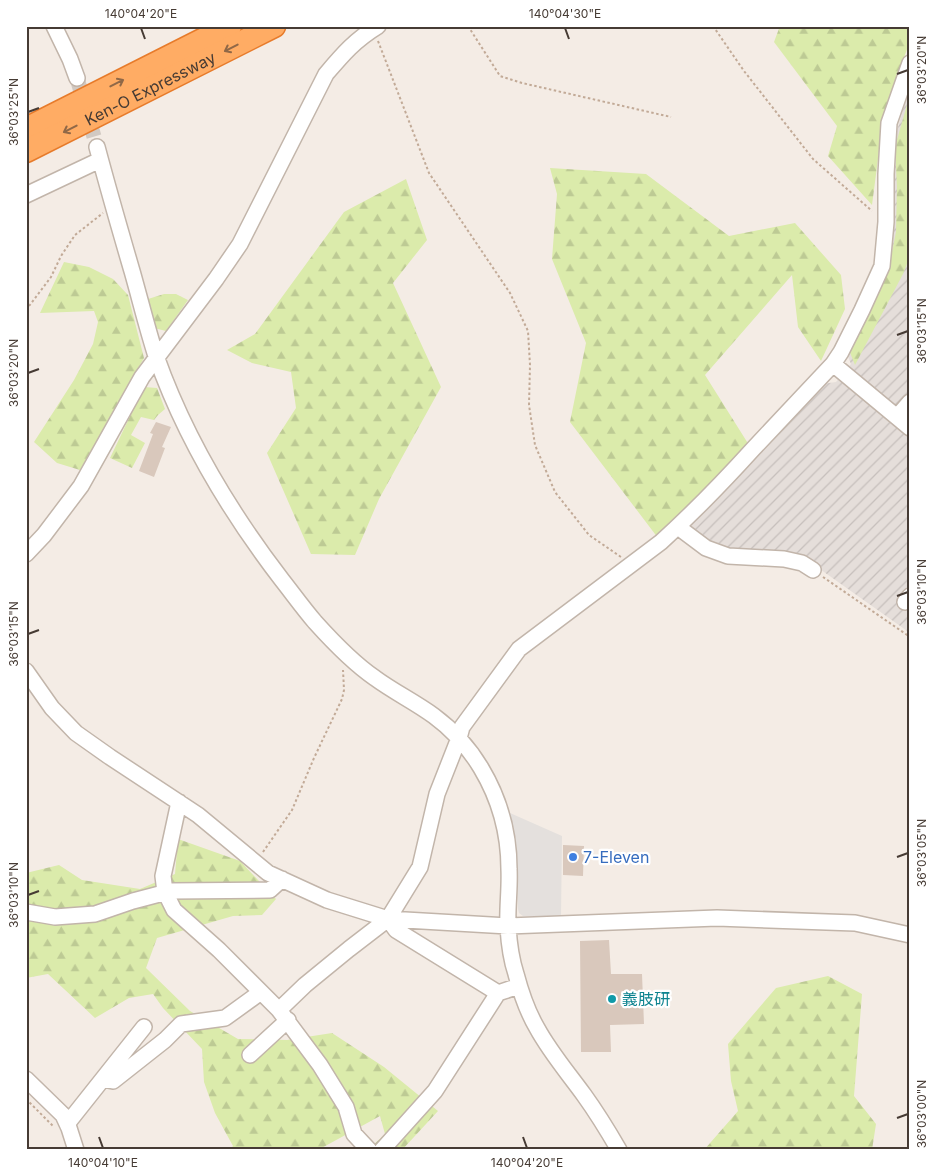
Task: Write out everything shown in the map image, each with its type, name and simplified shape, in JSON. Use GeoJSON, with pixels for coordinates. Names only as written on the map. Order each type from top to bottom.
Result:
{"type":"FeatureCollection","features":[{"type":"Feature","properties":{"kind":"highway","name":"Ken-O Expressway"},"geometry":{"type":"LineString","coordinates":[[26,129],[230,26]]}},
{"type":"Feature","properties":{"kind":"highway","name":"Ken-O Expressway"},"geometry":{"type":"LineString","coordinates":[[26,151],[274,26]]}},
{"type":"Feature","properties":{"kind":"street"},"geometry":{"type":"LineString","coordinates":[[54,26],[78,78]]}},
{"type":"Feature","properties":{"kind":"street"},"geometry":{"type":"LineString","coordinates":[[26,554],[44,535],[82,486],[142,377],[240,244],[326,74],[345,51],[375,28]]}},
{"type":"Feature","properties":{"kind":"street"},"geometry":{"type":"LineString","coordinates":[[250,1055],[313,979],[388,919],[420,867],[437,794],[462,727],[519,649],[661,542],[678,527],[833,364],[862,310],[882,266],[886,222],[889,123],[910,63]]}},
{"type":"Feature","properties":{"kind":"street"},"geometry":{"type":"LineString","coordinates":[[26,195],[98,153],[157,357],[193,442],[235,515],[314,620],[350,657],[374,678],[433,715],[459,738],[475,758],[496,797],[505,830],[509,862],[508,926],[512,956],[525,1003],[538,1031],[600,1118],[619,1150]]}},
{"type":"Feature","properties":{"kind":"street"},"geometry":{"type":"LineString","coordinates":[[833,364],[910,428]]}},
{"type":"Feature","properties":{"kind":"street"},"geometry":{"type":"LineString","coordinates":[[897,417],[910,402]]}},
{"type":"Feature","properties":{"kind":"street"},"geometry":{"type":"LineString","coordinates":[[678,527],[706,548],[728,556],[784,560],[802,564],[813,570]]}},
{"type":"Feature","properties":{"kind":"street"},"geometry":{"type":"LineString","coordinates":[[26,672],[52,708],[76,733],[198,815],[268,873],[327,900],[388,919],[508,926],[717,918],[854,922],[910,935]]}},
{"type":"Feature","properties":{"kind":"street"},"geometry":{"type":"LineString","coordinates":[[179,802],[162,876],[165,892],[174,910],[219,950],[283,1015],[320,1065],[346,1107],[354,1134],[369,1150]]}},
{"type":"Feature","properties":{"kind":"street"},"geometry":{"type":"LineString","coordinates":[[26,912],[55,917],[95,914],[165,892],[270,890],[282,879]]}},
{"type":"Feature","properties":{"kind":"street"},"geometry":{"type":"LineString","coordinates":[[388,919],[396,930],[498,993]]}},
{"type":"Feature","properties":{"kind":"street"},"geometry":{"type":"LineString","coordinates":[[382,1150],[435,1091],[498,993],[519,986]]}},
{"type":"Feature","properties":{"kind":"street"},"geometry":{"type":"LineString","coordinates":[[103,1079],[113,1081],[165,1040],[182,1024],[225,1018],[261,992]]}},
{"type":"Feature","properties":{"kind":"street"},"geometry":{"type":"LineString","coordinates":[[67,1124],[144,1027]]}},
{"type":"Feature","properties":{"kind":"street"},"geometry":{"type":"LineString","coordinates":[[26,1079],[63,1114],[75,1146]]}},
{"type":"Feature","properties":{"kind":"path"},"geometry":{"type":"LineString","coordinates":[[468,26],[500,76],[522,83],[671,117]]}},
{"type":"Feature","properties":{"kind":"path"},"geometry":{"type":"LineString","coordinates":[[713,26],[744,71],[813,160],[886,222]]}},
{"type":"Feature","properties":{"kind":"path"},"geometry":{"type":"LineString","coordinates":[[375,28],[429,173],[510,293],[528,331],[530,365],[529,405],[535,445],[555,492],[589,535],[632,564]]}},
{"type":"Feature","properties":{"kind":"path"},"geometry":{"type":"LineString","coordinates":[[26,310],[51,277],[61,256],[75,235],[114,207]]}},
{"type":"Feature","properties":{"kind":"path"},"geometry":{"type":"LineString","coordinates":[[813,570],[910,637]]}},
{"type":"Feature","properties":{"kind":"path"},"geometry":{"type":"LineString","coordinates":[[256,862],[292,810],[342,699],[344,690],[342,671],[350,657]]}},
{"type":"Feature","properties":{"kind":"path"},"geometry":{"type":"LineString","coordinates":[[26,1099],[75,1146]]}},
{"type":"Feature","properties":{"kind":"shaded area"},"geometry":{"type":"Polygon","coordinates":[[[910,85],[910,633],[817,567],[712,545],[686,524],[822,384],[836,382],[851,364],[845,349],[886,264],[893,231],[893,145],[910,85]]]}},
{"type":"Feature","properties":{"kind":"shaded area"},"geometry":{"type":"Polygon","coordinates":[[[510,813],[562,836],[561,917],[523,916],[519,913],[516,841],[510,813]]]}},
{"type":"Feature","properties":{"kind":"green space"},"geometry":{"type":"Polygon","coordinates":[[[780,26],[910,26],[910,41],[884,113],[872,205],[828,156],[837,126],[774,42],[780,26]]]}},
{"type":"Feature","properties":{"kind":"green space"},"geometry":{"type":"Polygon","coordinates":[[[910,94],[910,256],[903,274],[855,365],[849,350],[889,267],[896,232],[897,187],[895,147],[910,94]]]}},
{"type":"Feature","properties":{"kind":"green space"},"geometry":{"type":"Polygon","coordinates":[[[550,168],[646,174],[729,236],[795,223],[841,275],[845,309],[821,361],[798,327],[792,275],[705,375],[749,445],[658,538],[570,422],[586,343],[552,259],[557,194],[550,168]]]}},
{"type":"Feature","properties":{"kind":"green space"},"geometry":{"type":"Polygon","coordinates":[[[406,179],[427,240],[393,283],[441,387],[379,499],[355,555],[311,554],[267,453],[296,408],[291,372],[252,363],[227,350],[255,334],[344,212],[406,179]]]}},
{"type":"Feature","properties":{"kind":"green space"},"geometry":{"type":"Polygon","coordinates":[[[64,262],[89,267],[113,279],[128,295],[144,358],[80,470],[57,463],[34,442],[74,380],[93,344],[98,322],[94,311],[40,313],[64,262]]]}},
{"type":"Feature","properties":{"kind":"green space"},"geometry":{"type":"Polygon","coordinates":[[[164,294],[176,294],[188,300],[166,331],[154,328],[148,299],[164,294]]]}},
{"type":"Feature","properties":{"kind":"green space"},"geometry":{"type":"Polygon","coordinates":[[[144,387],[157,388],[165,409],[154,420],[141,417],[131,435],[145,443],[132,468],[110,458],[144,387]]]}},
{"type":"Feature","properties":{"kind":"green space"},"geometry":{"type":"Polygon","coordinates":[[[178,839],[240,861],[276,899],[262,915],[233,916],[157,938],[146,968],[190,1011],[238,1039],[287,1040],[332,1033],[384,1067],[438,1111],[402,1150],[368,1150],[385,1134],[380,1116],[318,1150],[230,1150],[233,1146],[215,1113],[204,1082],[202,1049],[163,1008],[153,994],[129,998],[95,1018],[48,974],[26,978],[26,873],[59,865],[82,880],[140,889],[175,874],[178,839]]]}},
{"type":"Feature","properties":{"kind":"green space"},"geometry":{"type":"Polygon","coordinates":[[[828,976],[862,994],[854,1096],[876,1124],[872,1150],[704,1150],[738,1111],[731,1081],[728,1044],[776,988],[828,976]]]}},
{"type":"Feature","properties":{"kind":"building"},"geometry":{"type":"Polygon","coordinates":[[[156,422],[171,427],[162,447],[165,448],[154,477],[139,471],[153,434],[150,433],[156,422]]]}},
{"type":"Feature","properties":{"kind":"building","name":"7-Eleven"},"geometry":{"type":"Polygon","coordinates":[[[563,845],[584,846],[583,876],[563,875],[563,845]]]}},
{"type":"Feature","properties":{"kind":"building","name":"義肢研"},"geometry":{"type":"Polygon","coordinates":[[[609,940],[611,974],[642,974],[644,1024],[610,1025],[611,1052],[581,1052],[580,941],[609,940]]]}},
{"type":"Feature","properties":{"kind":"tunnel"},"geometry":{"type":"LineString","coordinates":[[77,78],[97,147]]}},
{"type":"Feature","properties":{"kind":"place","name":"7-Eleven"},"geometry":{"type":"Point","coordinates":[573,857]}},
{"type":"Feature","properties":{"kind":"place","name":"義肢研"},"geometry":{"type":"Point","coordinates":[612,999]}}]}
